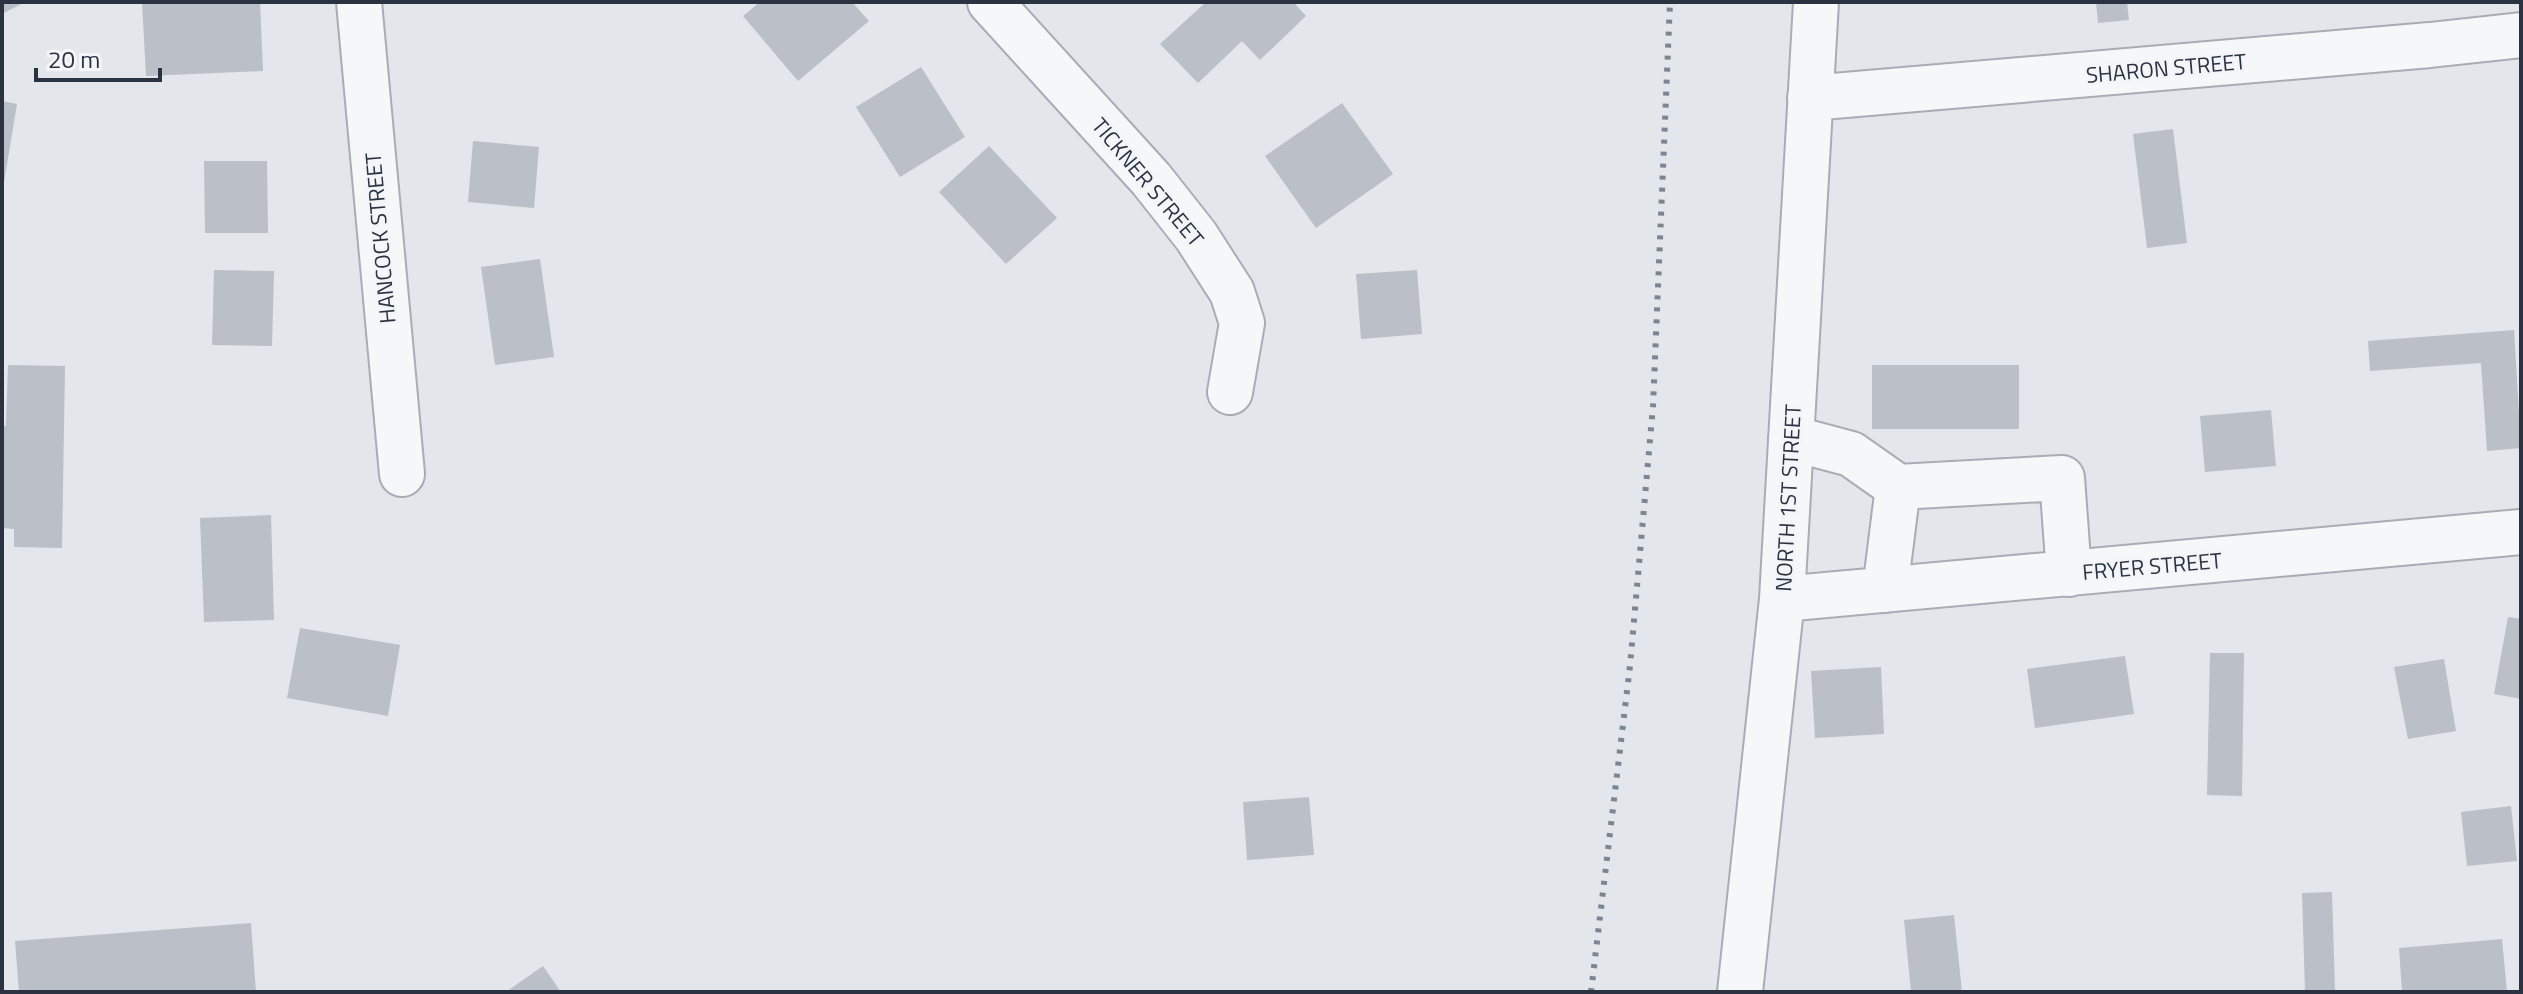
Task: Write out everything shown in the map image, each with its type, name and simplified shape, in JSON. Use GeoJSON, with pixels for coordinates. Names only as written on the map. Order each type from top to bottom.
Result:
{"type":"FeatureCollection","features":[{"type":"Feature","properties":{"kind":"street","name":"HANCOCK STREET"},"geometry":{"type":"LineString","coordinates":[[359,2],[402,474]]}},
{"type":"Feature","properties":{"kind":"street","name":"TICKNER STREET"},"geometry":{"type":"LineString","coordinates":[[990,2],[1151,179],[1196,236],[1232,292],[1242,323],[1230,392]]}},
{"type":"Feature","properties":{"kind":"street","name":"NORTH 1ST STREET"},"geometry":{"type":"LineString","coordinates":[[1740,992],[1782,599],[1816,2]]}},
{"type":"Feature","properties":{"kind":"street","name":"SHARON STREET"},"geometry":{"type":"LineString","coordinates":[[1810,98],[2521,35]]}},
{"type":"Feature","properties":{"kind":"street"},"geometry":{"type":"LineString","coordinates":[[1791,438],[1851,454],[1898,487],[2062,478],[2069,574]]}},
{"type":"Feature","properties":{"kind":"street"},"geometry":{"type":"LineString","coordinates":[[1885,590],[1898,487]]}},
{"type":"Feature","properties":{"kind":"street","name":"FRYER STREET"},"geometry":{"type":"LineString","coordinates":[[1782,599],[2521,532]]}},
{"type":"Feature","properties":{"kind":"building"},"geometry":{"type":"Polygon","coordinates":[[[2,2],[25,2],[2,14],[2,2]]]}},
{"type":"Feature","properties":{"kind":"building"},"geometry":{"type":"Polygon","coordinates":[[[142,2],[260,2],[263,71],[146,76],[142,2]]]}},
{"type":"Feature","properties":{"kind":"building"},"geometry":{"type":"Polygon","coordinates":[[[760,2],[852,2],[869,21],[798,81],[743,16],[760,2]]]}},
{"type":"Feature","properties":{"kind":"building"},"geometry":{"type":"Polygon","coordinates":[[[1206,2],[1293,2],[1306,16],[1260,60],[1242,41],[1198,83],[1160,44],[1206,2]]]}},
{"type":"Feature","properties":{"kind":"building"},"geometry":{"type":"Polygon","coordinates":[[[2096,2],[2127,2],[2129,20],[2098,23],[2096,2]]]}},
{"type":"Feature","properties":{"kind":"building"},"geometry":{"type":"Polygon","coordinates":[[[921,67],[965,137],[900,177],[856,107],[921,67]]]}},
{"type":"Feature","properties":{"kind":"building"},"geometry":{"type":"Polygon","coordinates":[[[2,101],[17,104],[4,182],[2,182],[2,101]]]}},
{"type":"Feature","properties":{"kind":"building"},"geometry":{"type":"Polygon","coordinates":[[[1342,103],[1393,174],[1316,228],[1265,156],[1342,103]]]}},
{"type":"Feature","properties":{"kind":"building"},"geometry":{"type":"Polygon","coordinates":[[[2173,129],[2187,243],[2147,248],[2133,134],[2173,129]]]}},
{"type":"Feature","properties":{"kind":"building"},"geometry":{"type":"Polygon","coordinates":[[[473,141],[539,147],[534,208],[468,202],[473,141]]]}},
{"type":"Feature","properties":{"kind":"building"},"geometry":{"type":"Polygon","coordinates":[[[989,146],[1057,218],[1006,264],[939,192],[989,146]]]}},
{"type":"Feature","properties":{"kind":"building"},"geometry":{"type":"Polygon","coordinates":[[[204,161],[267,161],[268,233],[205,233],[204,161]]]}},
{"type":"Feature","properties":{"kind":"building"},"geometry":{"type":"Polygon","coordinates":[[[540,259],[554,357],[495,365],[481,267],[540,259]]]}},
{"type":"Feature","properties":{"kind":"building"},"geometry":{"type":"Polygon","coordinates":[[[214,270],[274,271],[272,346],[212,345],[214,270]]]}},
{"type":"Feature","properties":{"kind":"building"},"geometry":{"type":"Polygon","coordinates":[[[1417,270],[1422,334],[1361,339],[1356,274],[1417,270]]]}},
{"type":"Feature","properties":{"kind":"building"},"geometry":{"type":"Polygon","coordinates":[[[2514,330],[2521,448],[2487,451],[2481,363],[2370,371],[2368,341],[2514,330]]]}},
{"type":"Feature","properties":{"kind":"building"},"geometry":{"type":"Polygon","coordinates":[[[8,365],[65,366],[62,548],[14,547],[14,529],[2,528],[2,426],[6,426],[8,365]]]}},
{"type":"Feature","properties":{"kind":"building"},"geometry":{"type":"Polygon","coordinates":[[[1872,365],[2019,365],[2019,429],[1872,429],[1872,365]]]}},
{"type":"Feature","properties":{"kind":"building"},"geometry":{"type":"Polygon","coordinates":[[[2271,410],[2276,466],[2205,472],[2200,416],[2271,410]]]}},
{"type":"Feature","properties":{"kind":"building"},"geometry":{"type":"Polygon","coordinates":[[[271,515],[274,620],[204,622],[200,518],[271,515]]]}},
{"type":"Feature","properties":{"kind":"building"},"geometry":{"type":"Polygon","coordinates":[[[2508,617],[2521,619],[2521,699],[2494,694],[2508,617]]]}},
{"type":"Feature","properties":{"kind":"building"},"geometry":{"type":"Polygon","coordinates":[[[300,628],[400,645],[388,716],[287,698],[300,628]]]}},
{"type":"Feature","properties":{"kind":"building"},"geometry":{"type":"Polygon","coordinates":[[[2210,653],[2244,653],[2242,796],[2207,795],[2210,653]]]}},
{"type":"Feature","properties":{"kind":"building"},"geometry":{"type":"Polygon","coordinates":[[[2125,656],[2134,714],[2035,728],[2027,669],[2125,656]]]}},
{"type":"Feature","properties":{"kind":"building"},"geometry":{"type":"Polygon","coordinates":[[[2444,659],[2456,731],[2408,739],[2394,667],[2444,659]]]}},
{"type":"Feature","properties":{"kind":"building"},"geometry":{"type":"Polygon","coordinates":[[[1881,667],[1884,734],[1815,738],[1811,671],[1881,667]]]}},
{"type":"Feature","properties":{"kind":"building"},"geometry":{"type":"Polygon","coordinates":[[[1309,797],[1314,855],[1247,860],[1243,802],[1309,797]]]}},
{"type":"Feature","properties":{"kind":"building"},"geometry":{"type":"Polygon","coordinates":[[[2511,806],[2517,861],[2467,866],[2461,812],[2511,806]]]}},
{"type":"Feature","properties":{"kind":"building"},"geometry":{"type":"Polygon","coordinates":[[[2332,892],[2335,992],[2305,992],[2302,893],[2332,892]]]}},
{"type":"Feature","properties":{"kind":"building"},"geometry":{"type":"Polygon","coordinates":[[[1954,915],[1962,992],[1911,992],[1904,920],[1954,915]]]}},
{"type":"Feature","properties":{"kind":"building"},"geometry":{"type":"Polygon","coordinates":[[[251,923],[256,992],[19,992],[15,941],[251,923]]]}},
{"type":"Feature","properties":{"kind":"building"},"geometry":{"type":"Polygon","coordinates":[[[2502,939],[2507,992],[2402,992],[2399,948],[2502,939]]]}},
{"type":"Feature","properties":{"kind":"building"},"geometry":{"type":"Polygon","coordinates":[[[543,966],[561,992],[506,992],[543,966]]]}},
{"type":"Feature","properties":{"kind":"railway"},"geometry":{"type":"LineString","coordinates":[[1591,992],[1630,666],[1653,406],[1670,2]]}}]}
